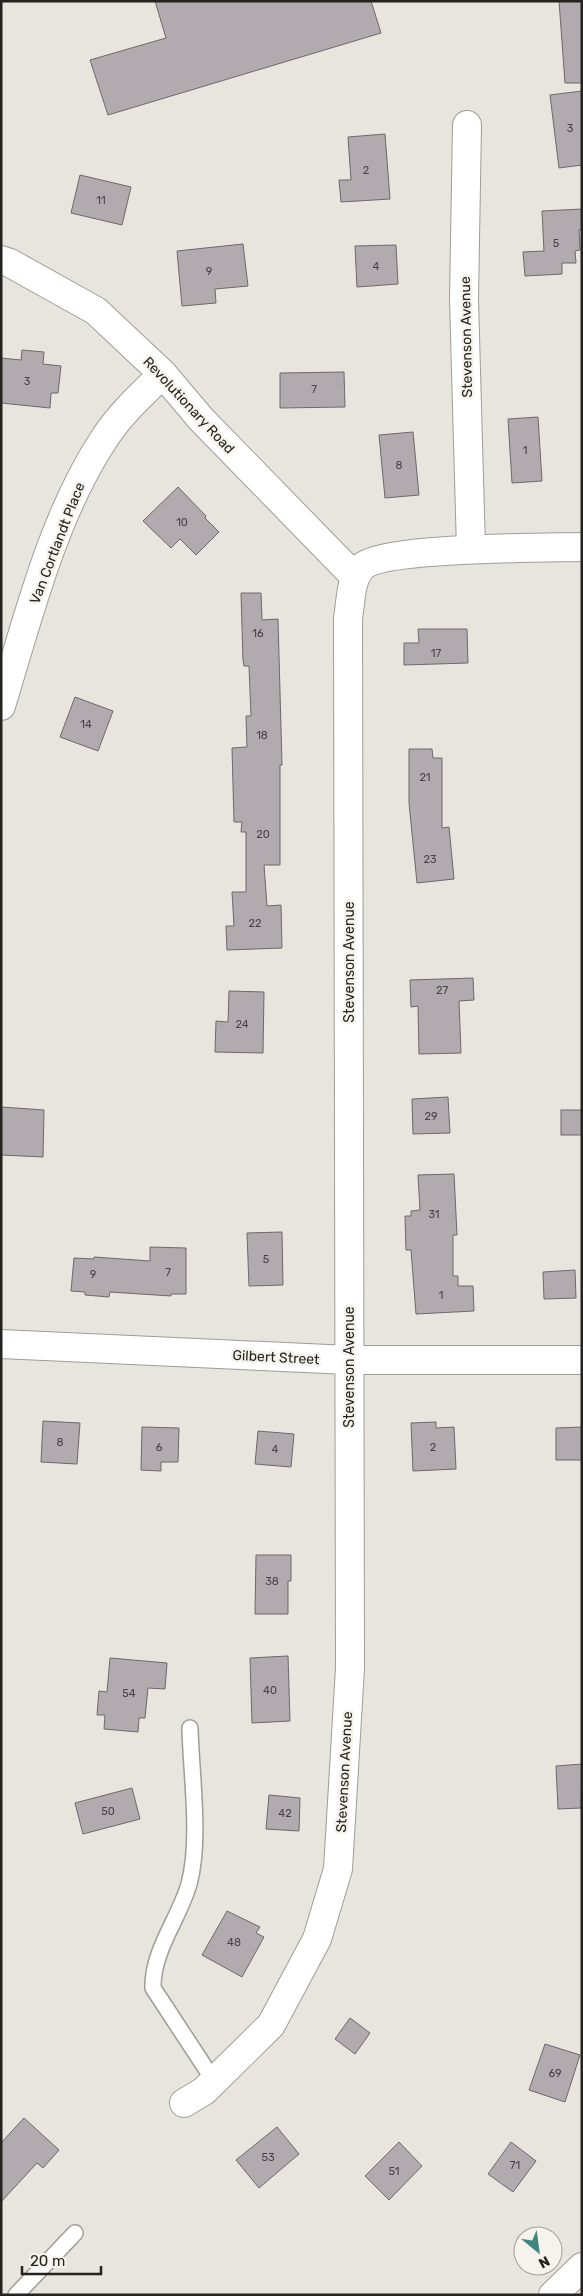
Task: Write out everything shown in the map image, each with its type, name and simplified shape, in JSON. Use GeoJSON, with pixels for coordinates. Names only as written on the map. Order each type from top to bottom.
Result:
{"type":"FeatureCollection","features":[{"type":"Feature","properties":{"kind":"street","name":"Stevenson Avenue"},"geometry":{"type":"LineString","coordinates":[[467,126],[464,299],[471,549]]}},
{"type":"Feature","properties":{"kind":"street","name":"Revolutionary Road"},"geometry":{"type":"LineString","coordinates":[[1,260],[10,263],[96,312],[163,374],[201,419],[354,577]]}},
{"type":"Feature","properties":{"kind":"street","name":"Van Cortlandt Place"},"geometry":{"type":"LineString","coordinates":[[1,706],[42,573],[77,486],[104,439],[129,407],[163,374]]}},
{"type":"Feature","properties":{"kind":"street"},"geometry":{"type":"LineString","coordinates":[[354,577],[363,566],[381,558],[471,549],[582,547]]}},
{"type":"Feature","properties":{"kind":"street","name":"Stevenson Avenue"},"geometry":{"type":"LineString","coordinates":[[184,2103],[204,2091],[271,2024],[317,1939],[338,1869],[350,1668],[348,618],[354,577]]}},
{"type":"Feature","properties":{"kind":"street","name":"Gilbert Street"},"geometry":{"type":"LineString","coordinates":[[1,1344],[349,1360],[582,1360]]}},
{"type":"Feature","properties":{"kind":"street"},"geometry":{"type":"LineString","coordinates":[[553,2295],[582,2267]]}},
{"type":"Feature","properties":{"kind":"lane"},"geometry":{"type":"LineString","coordinates":[[190,1728],[193,1855],[189,1883],[157,1961],[153,1976],[153,1988],[214,2081]]}},
{"type":"Feature","properties":{"kind":"lane"},"geometry":{"type":"LineString","coordinates":[[16,2295],[75,2233]]}},
{"type":"Feature","properties":{"kind":"building"},"geometry":{"type":"Polygon","coordinates":[[[155,1],[371,1],[381,33],[108,115],[90,60],[166,38],[155,1]]]}},
{"type":"Feature","properties":{"kind":"building"},"geometry":{"type":"Polygon","coordinates":[[[559,1],[582,1],[582,83],[565,83],[559,1]]]}},
{"type":"Feature","properties":{"kind":"building"},"geometry":{"type":"Polygon","coordinates":[[[582,91],[582,165],[559,168],[550,95],[582,91]]]}},
{"type":"Feature","properties":{"kind":"building"},"geometry":{"type":"Polygon","coordinates":[[[385,134],[390,199],[341,202],[339,180],[351,180],[348,137],[385,134]]]}},
{"type":"Feature","properties":{"kind":"building"},"geometry":{"type":"Polygon","coordinates":[[[80,175],[131,187],[122,225],[71,213],[80,175]]]}},
{"type":"Feature","properties":{"kind":"building"},"geometry":{"type":"Polygon","coordinates":[[[582,209],[582,230],[579,230],[580,250],[575,251],[576,263],[562,263],[562,274],[525,276],[523,252],[544,251],[542,211],[582,209]]]}},
{"type":"Feature","properties":{"kind":"building"},"geometry":{"type":"Polygon","coordinates":[[[243,244],[248,286],[215,289],[216,303],[182,306],[177,251],[243,244]]]}},
{"type":"Feature","properties":{"kind":"building"},"geometry":{"type":"Polygon","coordinates":[[[396,245],[398,284],[357,287],[355,246],[396,245]]]}},
{"type":"Feature","properties":{"kind":"building"},"geometry":{"type":"Polygon","coordinates":[[[22,350],[44,352],[43,364],[61,366],[58,393],[51,393],[50,408],[1,403],[1,358],[21,360],[22,350]]]}},
{"type":"Feature","properties":{"kind":"building"},"geometry":{"type":"Polygon","coordinates":[[[344,372],[345,407],[280,408],[280,373],[344,372]]]}},
{"type":"Feature","properties":{"kind":"building"},"geometry":{"type":"Polygon","coordinates":[[[538,417],[542,481],[512,483],[508,419],[538,417]]]}},
{"type":"Feature","properties":{"kind":"building"},"geometry":{"type":"Polygon","coordinates":[[[413,432],[419,495],[385,498],[379,435],[413,432]]]}},
{"type":"Feature","properties":{"kind":"building"},"geometry":{"type":"Polygon","coordinates":[[[178,487],[219,532],[196,555],[180,539],[171,548],[143,521],[178,487]]]}},
{"type":"Feature","properties":{"kind":"building"},"geometry":{"type":"Polygon","coordinates":[[[241,593],[261,593],[262,620],[278,619],[282,765],[280,765],[280,865],[264,865],[267,906],[281,905],[282,948],[227,950],[226,926],[234,926],[232,892],[246,892],[246,832],[241,832],[242,822],[234,822],[232,748],[247,747],[246,716],[251,716],[249,666],[244,666],[243,660],[241,593]]]}},
{"type":"Feature","properties":{"kind":"building"},"geometry":{"type":"Polygon","coordinates":[[[418,629],[467,629],[468,663],[404,665],[404,643],[419,643],[418,629]]]}},
{"type":"Feature","properties":{"kind":"building"},"geometry":{"type":"Polygon","coordinates":[[[75,697],[113,711],[98,751],[60,737],[75,697]]]}},
{"type":"Feature","properties":{"kind":"building"},"geometry":{"type":"Polygon","coordinates":[[[409,749],[432,749],[433,758],[442,758],[442,828],[449,827],[454,879],[417,883],[409,803],[409,749]]]}},
{"type":"Feature","properties":{"kind":"building"},"geometry":{"type":"Polygon","coordinates":[[[473,978],[474,1000],[459,1001],[461,1053],[419,1054],[418,1006],[411,1007],[410,980],[473,978]]]}},
{"type":"Feature","properties":{"kind":"building"},"geometry":{"type":"Polygon","coordinates":[[[229,991],[264,992],[263,1053],[215,1052],[216,1021],[228,1022],[229,991]]]}},
{"type":"Feature","properties":{"kind":"building"},"geometry":{"type":"Polygon","coordinates":[[[448,1097],[450,1133],[413,1134],[412,1099],[448,1097]]]}},
{"type":"Feature","properties":{"kind":"building"},"geometry":{"type":"Polygon","coordinates":[[[1,1107],[44,1110],[43,1157],[1,1155],[1,1107]]]}},
{"type":"Feature","properties":{"kind":"building"},"geometry":{"type":"Polygon","coordinates":[[[561,1110],[582,1110],[582,1135],[561,1135],[561,1110]]]}},
{"type":"Feature","properties":{"kind":"building"},"geometry":{"type":"Polygon","coordinates":[[[454,1174],[457,1235],[453,1235],[453,1276],[458,1276],[458,1286],[473,1286],[474,1311],[416,1314],[411,1250],[406,1250],[405,1216],[411,1216],[411,1211],[420,1210],[418,1175],[454,1174]]]}},
{"type":"Feature","properties":{"kind":"building"},"geometry":{"type":"Polygon","coordinates":[[[282,1232],[283,1285],[249,1286],[247,1233],[282,1232]]]}},
{"type":"Feature","properties":{"kind":"building"},"geometry":{"type":"Polygon","coordinates":[[[150,1247],[186,1248],[186,1294],[171,1294],[171,1296],[110,1292],[109,1297],[85,1295],[85,1292],[71,1291],[74,1258],[94,1259],[94,1257],[150,1261],[150,1247]]]}},
{"type":"Feature","properties":{"kind":"building"},"geometry":{"type":"Polygon","coordinates":[[[575,1270],[576,1298],[544,1299],[543,1272],[575,1270]]]}},
{"type":"Feature","properties":{"kind":"building"},"geometry":{"type":"Polygon","coordinates":[[[43,1421],[80,1423],[77,1464],[41,1462],[43,1421]]]}},
{"type":"Feature","properties":{"kind":"building"},"geometry":{"type":"Polygon","coordinates":[[[436,1422],[436,1428],[454,1427],[456,1469],[413,1471],[411,1423],[436,1422]]]}},
{"type":"Feature","properties":{"kind":"building"},"geometry":{"type":"Polygon","coordinates":[[[142,1427],[179,1428],[178,1462],[161,1462],[161,1471],[141,1470],[142,1427]]]}},
{"type":"Feature","properties":{"kind":"building"},"geometry":{"type":"Polygon","coordinates":[[[582,1427],[582,1460],[556,1460],[556,1428],[582,1427]]]}},
{"type":"Feature","properties":{"kind":"building"},"geometry":{"type":"Polygon","coordinates":[[[258,1431],[294,1434],[291,1467],[255,1464],[258,1431]]]}},
{"type":"Feature","properties":{"kind":"building"},"geometry":{"type":"Polygon","coordinates":[[[256,1555],[291,1555],[291,1581],[288,1581],[288,1614],[255,1614],[256,1555]]]}},
{"type":"Feature","properties":{"kind":"building"},"geometry":{"type":"Polygon","coordinates":[[[288,1656],[290,1721],[252,1723],[250,1658],[288,1656]]]}},
{"type":"Feature","properties":{"kind":"building"},"geometry":{"type":"Polygon","coordinates":[[[110,1658],[167,1663],[165,1689],[148,1688],[145,1718],[139,1718],[138,1732],[104,1729],[105,1715],[97,1715],[99,1691],[107,1692],[110,1658]]]}},
{"type":"Feature","properties":{"kind":"building"},"geometry":{"type":"Polygon","coordinates":[[[582,1764],[581,1808],[558,1809],[556,1766],[582,1764]]]}},
{"type":"Feature","properties":{"kind":"building"},"geometry":{"type":"Polygon","coordinates":[[[132,1788],[140,1819],[83,1834],[75,1803],[132,1788]]]}},
{"type":"Feature","properties":{"kind":"building"},"geometry":{"type":"Polygon","coordinates":[[[269,1795],[300,1798],[299,1831],[266,1829],[269,1795]]]}},
{"type":"Feature","properties":{"kind":"building"},"geometry":{"type":"Polygon","coordinates":[[[227,1911],[260,1927],[256,1933],[264,1937],[242,1977],[202,1955],[227,1911]]]}},
{"type":"Feature","properties":{"kind":"building"},"geometry":{"type":"Polygon","coordinates":[[[350,2018],[370,2033],[355,2054],[335,2039],[350,2018]]]}},
{"type":"Feature","properties":{"kind":"building"},"geometry":{"type":"Polygon","coordinates":[[[545,2044],[580,2055],[565,2102],[529,2090],[545,2044]]]}},
{"type":"Feature","properties":{"kind":"building"},"geometry":{"type":"Polygon","coordinates":[[[24,2118],[59,2150],[43,2168],[37,2163],[1,2202],[1,2143],[24,2118]]]}},
{"type":"Feature","properties":{"kind":"building"},"geometry":{"type":"Polygon","coordinates":[[[277,2127],[299,2154],[259,2188],[236,2160],[277,2127]]]}},
{"type":"Feature","properties":{"kind":"building"},"geometry":{"type":"Polygon","coordinates":[[[399,2142],[422,2166],[389,2200],[365,2176],[399,2142]]]}},
{"type":"Feature","properties":{"kind":"building"},"geometry":{"type":"Polygon","coordinates":[[[511,2142],[536,2161],[513,2192],[488,2174],[511,2142]]]}}]}
